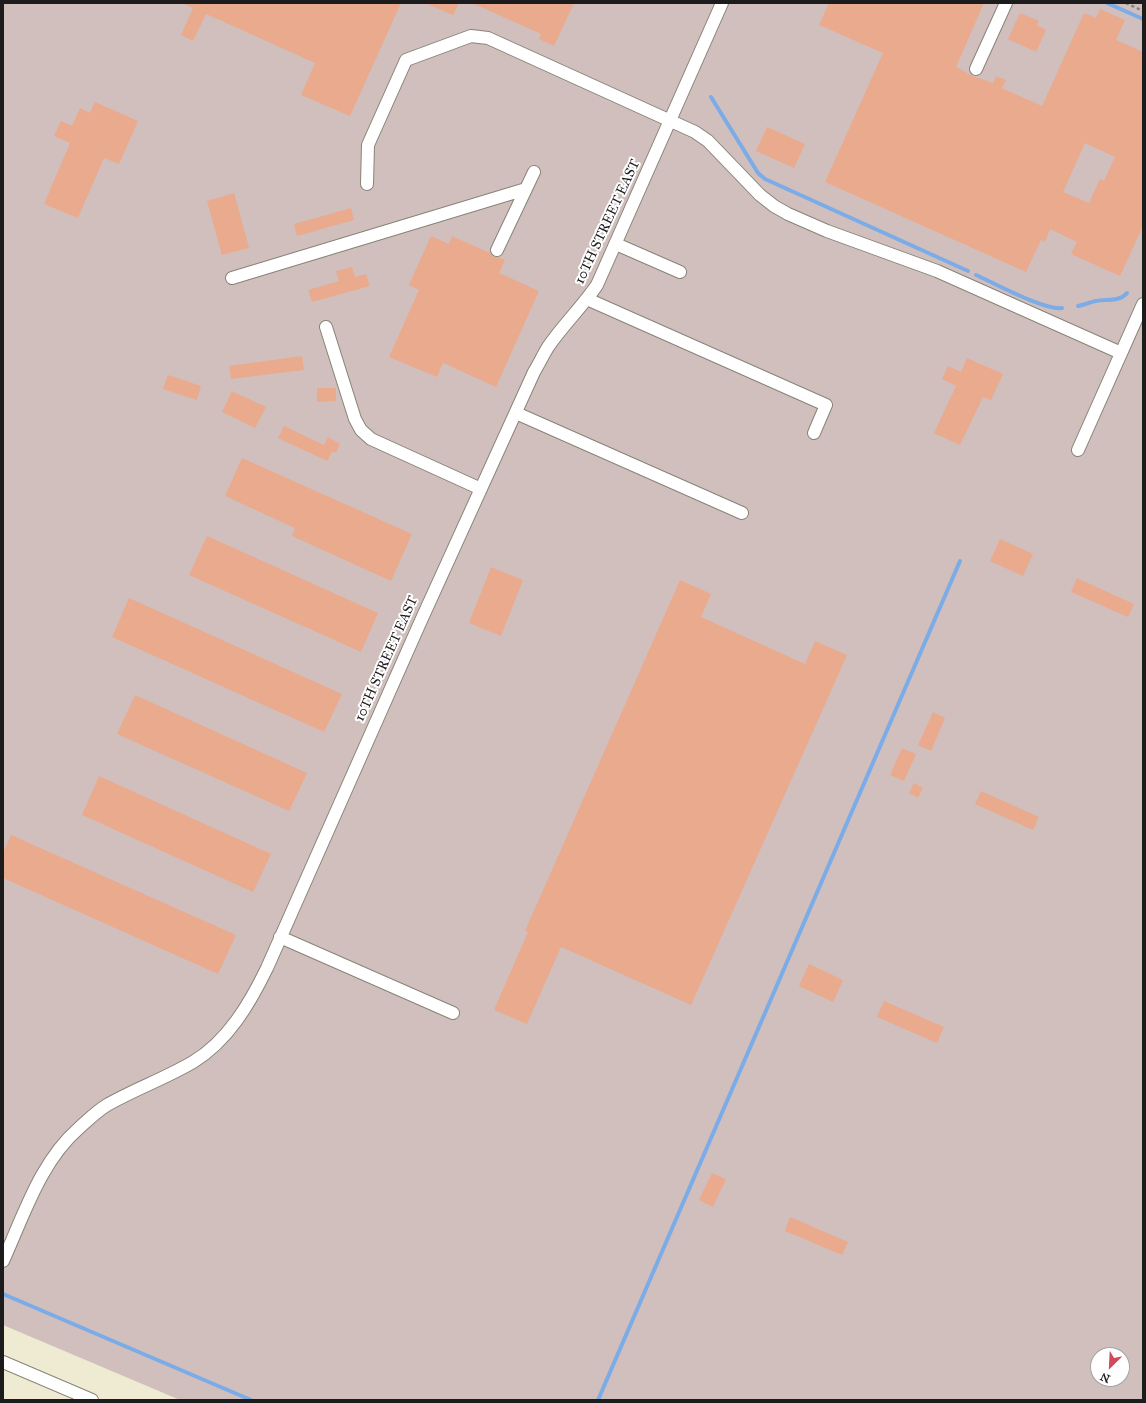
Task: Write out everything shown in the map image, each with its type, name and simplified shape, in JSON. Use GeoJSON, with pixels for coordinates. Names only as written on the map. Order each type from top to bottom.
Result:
{"type":"FeatureCollection","features":[{"type":"Feature","properties":{"kind":"street","name":"10TH STREET EAST"},"geometry":{"type":"LineString","coordinates":[[3,1261],[38,1182],[54,1156],[77,1129],[106,1105],[195,1061],[226,1034],[254,994],[419,625],[516,413],[547,348],[597,285],[722,3]]}},
{"type":"Feature","properties":{"kind":"street"},"geometry":{"type":"LineString","coordinates":[[976,69],[1006,3]]}},
{"type":"Feature","properties":{"kind":"street"},"geometry":{"type":"LineString","coordinates":[[367,184],[368,145],[406,60],[471,36],[488,38],[695,132],[708,141],[760,195],[774,206],[788,214],[827,231],[937,271],[1121,353]]}},
{"type":"Feature","properties":{"kind":"street"},"geometry":{"type":"LineString","coordinates":[[496,250],[534,172]]}},
{"type":"Feature","properties":{"kind":"street"},"geometry":{"type":"LineString","coordinates":[[232,278],[526,189]]}},
{"type":"Feature","properties":{"kind":"street"},"geometry":{"type":"LineString","coordinates":[[616,244],[680,272]]}},
{"type":"Feature","properties":{"kind":"street"},"geometry":{"type":"LineString","coordinates":[[587,299],[826,406],[814,433]]}},
{"type":"Feature","properties":{"kind":"street"},"geometry":{"type":"LineString","coordinates":[[1078,450],[1143,304]]}},
{"type":"Feature","properties":{"kind":"street"},"geometry":{"type":"LineString","coordinates":[[326,327],[355,419],[361,430],[371,439],[481,489]]}},
{"type":"Feature","properties":{"kind":"street"},"geometry":{"type":"LineString","coordinates":[[516,413],[742,513]]}},
{"type":"Feature","properties":{"kind":"street"},"geometry":{"type":"LineString","coordinates":[[280,937],[453,1013]]}},
{"type":"Feature","properties":{"kind":"street"},"geometry":{"type":"LineString","coordinates":[[3,1362],[92,1400]]}},
{"type":"Feature","properties":{"kind":"path"},"geometry":{"type":"LineString","coordinates":[[1126,3],[1143,11]]}},
{"type":"Feature","properties":{"kind":"shaded area"},"geometry":{"type":"Polygon","coordinates":[[[3,3],[1143,3],[1143,1400],[180,1400],[3,1325],[3,3]]]}},
{"type":"Feature","properties":{"kind":"building"},"geometry":{"type":"Polygon","coordinates":[[[182,3],[401,3],[350,116],[301,95],[315,63],[206,14],[193,41],[181,35],[193,8],[182,3]]]}},
{"type":"Feature","properties":{"kind":"building"},"geometry":{"type":"Polygon","coordinates":[[[425,3],[459,3],[453,15],[425,3]]]}},
{"type":"Feature","properties":{"kind":"building"},"geometry":{"type":"Polygon","coordinates":[[[472,3],[574,3],[554,46],[539,39],[541,34],[472,3]]]}},
{"type":"Feature","properties":{"kind":"building"},"geometry":{"type":"Polygon","coordinates":[[[829,3],[984,3],[956,67],[973,76],[993,83],[996,76],[1006,80],[1002,88],[1042,106],[1084,13],[1096,18],[1100,9],[1125,20],[1116,40],[1143,52],[1143,226],[1120,276],[1071,254],[1077,242],[1050,229],[1045,242],[1041,240],[1026,272],[825,182],[883,53],[819,25],[829,3]],[[1085,143],[1063,192],[1089,203],[1100,179],[1104,181],[1115,157],[1085,143]]]}},
{"type":"Feature","properties":{"kind":"building"},"geometry":{"type":"Polygon","coordinates":[[[1020,13],[1039,21],[1037,25],[1046,30],[1036,52],[1008,39],[1020,13]]]}},
{"type":"Feature","properties":{"kind":"building"},"geometry":{"type":"Polygon","coordinates":[[[95,102],[138,121],[119,164],[104,158],[78,218],[44,204],[70,143],[54,136],[61,121],[72,126],[80,108],[90,113],[95,102]]]}},
{"type":"Feature","properties":{"kind":"building"},"geometry":{"type":"Polygon","coordinates":[[[767,127],[805,144],[794,168],[756,151],[767,127]]]}},
{"type":"Feature","properties":{"kind":"building"},"geometry":{"type":"Polygon","coordinates":[[[234,193],[249,248],[222,255],[207,201],[234,193]]]}},
{"type":"Feature","properties":{"kind":"building"},"geometry":{"type":"Polygon","coordinates":[[[351,208],[354,220],[297,236],[294,224],[351,208]]]}},
{"type":"Feature","properties":{"kind":"building"},"geometry":{"type":"Polygon","coordinates":[[[431,236],[449,244],[452,236],[490,253],[494,257],[499,257],[505,260],[499,273],[539,291],[496,387],[443,363],[437,377],[389,357],[419,290],[409,285],[431,236]]]}},
{"type":"Feature","properties":{"kind":"building"},"geometry":{"type":"Polygon","coordinates":[[[352,267],[355,277],[366,274],[370,286],[312,302],[308,290],[339,281],[336,271],[352,267]]]}},
{"type":"Feature","properties":{"kind":"building"},"geometry":{"type":"Polygon","coordinates":[[[302,356],[304,370],[231,379],[229,366],[302,356]]]}},
{"type":"Feature","properties":{"kind":"building"},"geometry":{"type":"Polygon","coordinates":[[[967,358],[1003,374],[991,400],[983,397],[960,445],[934,433],[956,386],[942,379],[948,366],[961,372],[967,358]]]}},
{"type":"Feature","properties":{"kind":"building"},"geometry":{"type":"Polygon","coordinates":[[[168,375],[201,386],[197,400],[163,389],[168,375]]]}},
{"type":"Feature","properties":{"kind":"building"},"geometry":{"type":"Polygon","coordinates":[[[317,388],[336,388],[336,401],[317,402],[317,388]]]}},
{"type":"Feature","properties":{"kind":"building"},"geometry":{"type":"Polygon","coordinates":[[[232,391],[266,407],[255,428],[222,412],[232,391]]]}},
{"type":"Feature","properties":{"kind":"building"},"geometry":{"type":"Polygon","coordinates":[[[284,426],[324,445],[328,437],[340,444],[336,453],[332,452],[327,461],[278,438],[284,426]]]}},
{"type":"Feature","properties":{"kind":"building"},"geometry":{"type":"Polygon","coordinates":[[[242,458],[412,534],[391,581],[292,536],[295,528],[225,496],[242,458]]]}},
{"type":"Feature","properties":{"kind":"building"},"geometry":{"type":"Polygon","coordinates":[[[207,536],[378,613],[361,652],[189,575],[207,536]]]}},
{"type":"Feature","properties":{"kind":"building"},"geometry":{"type":"Polygon","coordinates":[[[1000,539],[1033,554],[1023,576],[990,561],[1000,539]]]}},
{"type":"Feature","properties":{"kind":"building"},"geometry":{"type":"Polygon","coordinates":[[[491,567],[523,580],[501,636],[469,623],[491,567]]]}},
{"type":"Feature","properties":{"kind":"building"},"geometry":{"type":"Polygon","coordinates":[[[1077,578],[1134,604],[1128,617],[1071,592],[1077,578]]]}},
{"type":"Feature","properties":{"kind":"building"},"geometry":{"type":"Polygon","coordinates":[[[680,580],[711,594],[701,617],[805,664],[815,641],[847,655],[691,1005],[561,947],[527,1024],[494,1010],[528,932],[525,931],[680,580]]]}},
{"type":"Feature","properties":{"kind":"building"},"geometry":{"type":"Polygon","coordinates":[[[129,598],[342,694],[324,732],[112,637],[129,598]]]}},
{"type":"Feature","properties":{"kind":"building"},"geometry":{"type":"Polygon","coordinates":[[[135,695],[307,773],[289,811],[117,734],[135,695]]]}},
{"type":"Feature","properties":{"kind":"building"},"geometry":{"type":"Polygon","coordinates":[[[933,712],[945,718],[931,751],[918,745],[933,712]]]}},
{"type":"Feature","properties":{"kind":"building"},"geometry":{"type":"Polygon","coordinates":[[[902,748],[916,754],[904,781],[890,775],[902,748]]]}},
{"type":"Feature","properties":{"kind":"building"},"geometry":{"type":"Polygon","coordinates":[[[99,776],[271,854],[253,892],[82,815],[99,776]]]}},
{"type":"Feature","properties":{"kind":"building"},"geometry":{"type":"Polygon","coordinates":[[[914,783],[923,788],[918,798],[909,793],[914,783]]]}},
{"type":"Feature","properties":{"kind":"building"},"geometry":{"type":"Polygon","coordinates":[[[981,791],[1039,817],[1033,830],[975,804],[981,791]]]}},
{"type":"Feature","properties":{"kind":"building"},"geometry":{"type":"Polygon","coordinates":[[[11,835],[236,935],[218,974],[3,878],[3,853],[11,835]]]}},
{"type":"Feature","properties":{"kind":"building"},"geometry":{"type":"Polygon","coordinates":[[[809,964],[843,980],[833,1002],[799,986],[809,964]]]}},
{"type":"Feature","properties":{"kind":"building"},"geometry":{"type":"Polygon","coordinates":[[[884,1001],[944,1027],[937,1043],[877,1017],[884,1001]]]}},
{"type":"Feature","properties":{"kind":"building"},"geometry":{"type":"Polygon","coordinates":[[[712,1173],[726,1179],[713,1207],[699,1200],[712,1173]]]}},
{"type":"Feature","properties":{"kind":"building"},"geometry":{"type":"Polygon","coordinates":[[[790,1217],[848,1242],[842,1255],[785,1231],[790,1217]]]}},
{"type":"Feature","properties":{"kind":"waterway"},"geometry":{"type":"LineString","coordinates":[[1107,3],[1143,19]]}},
{"type":"Feature","properties":{"kind":"waterway"},"geometry":{"type":"LineString","coordinates":[[711,97],[758,173],[765,179],[968,271]]}},
{"type":"Feature","properties":{"kind":"waterway"},"geometry":{"type":"LineString","coordinates":[[976,275],[1032,301],[1054,308],[1062,308]]}},
{"type":"Feature","properties":{"kind":"waterway"},"geometry":{"type":"LineString","coordinates":[[1078,306],[1096,301],[1121,298],[1127,293]]}},
{"type":"Feature","properties":{"kind":"waterway"},"geometry":{"type":"LineString","coordinates":[[598,1400],[960,561]]}},
{"type":"Feature","properties":{"kind":"waterway"},"geometry":{"type":"LineString","coordinates":[[3,1294],[251,1400]]}}]}
